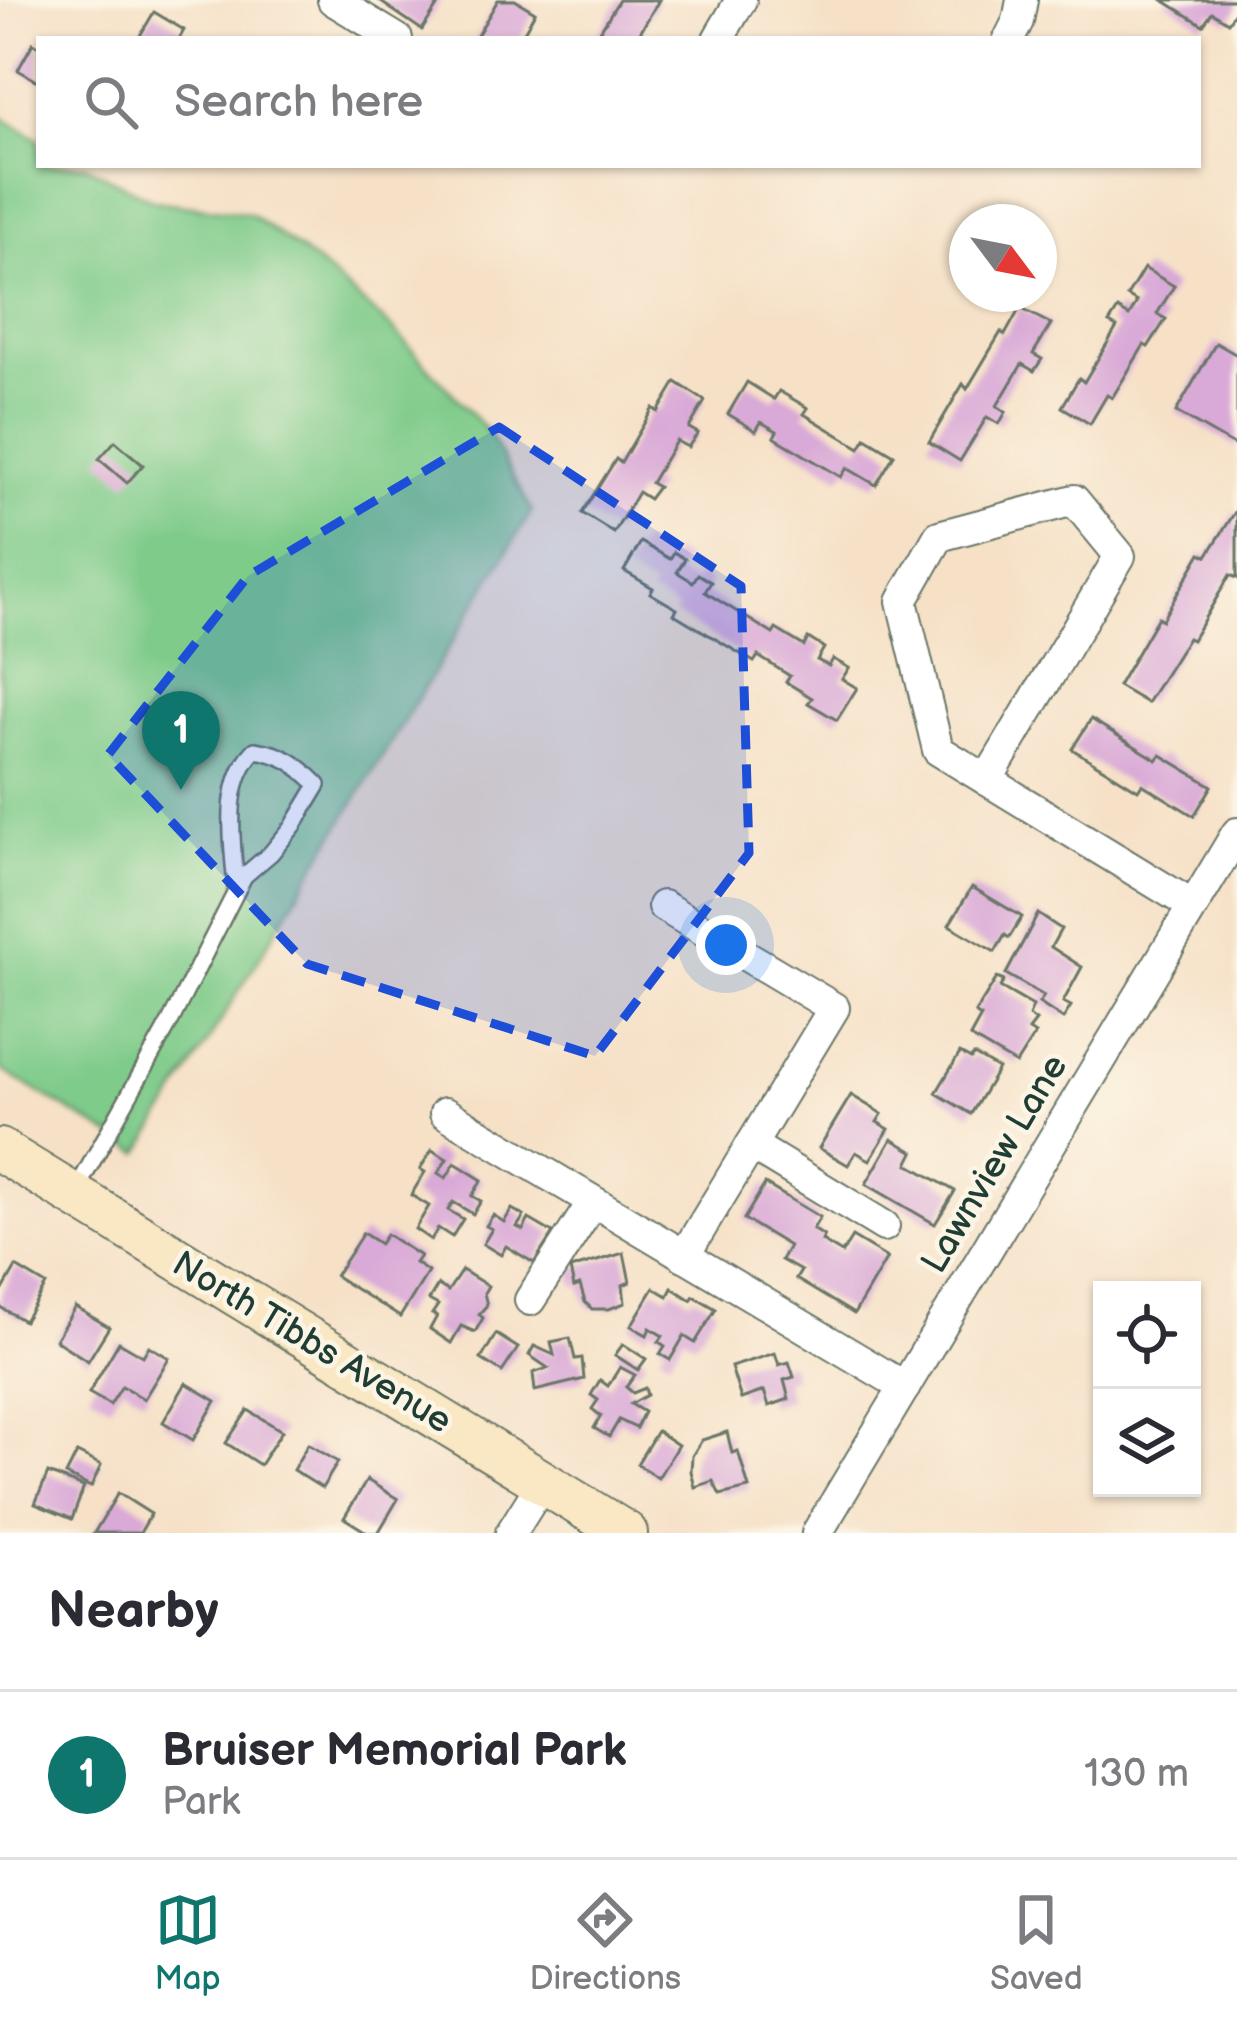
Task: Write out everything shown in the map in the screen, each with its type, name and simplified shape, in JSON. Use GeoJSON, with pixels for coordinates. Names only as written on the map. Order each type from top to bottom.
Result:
{"type":"FeatureCollection","features":[{"type":"Feature","properties":{"kind":"street"},"geometry":{"type":"LineString","coordinates":[[333,0],[392,36]]}},
{"type":"Feature","properties":{"kind":"street"},"geometry":{"type":"LineString","coordinates":[[720,36],[741,0]]}},
{"type":"Feature","properties":{"kind":"street"},"geometry":{"type":"LineString","coordinates":[[1010,36],[1022,0]]}},
{"type":"Feature","properties":{"kind":"street"},"geometry":{"type":"LineString","coordinates":[[987,780],[1120,556],[1074,500],[939,536],[902,601],[938,750],[987,780],[1193,906]]}},
{"type":"Feature","properties":{"kind":"street","name":"Lawnview Lane"},"geometry":{"type":"LineString","coordinates":[[817,1533],[1237,832]]}},
{"type":"Feature","properties":{"kind":"street"},"geometry":{"type":"LineString","coordinates":[[663,906],[834,1008],[684,1256]]}},
{"type":"Feature","properties":{"kind":"street"},"geometry":{"type":"LineString","coordinates":[[445,1113],[904,1387]]}},
{"type":"Feature","properties":{"kind":"street"},"geometry":{"type":"LineString","coordinates":[[751,1145],[884,1226]]}},
{"type":"Feature","properties":{"kind":"street","name":"North Tibbs Avenue"},"geometry":{"type":"LineString","coordinates":[[0,1150],[626,1533]]}},
{"type":"Feature","properties":{"kind":"street"},"geometry":{"type":"LineString","coordinates":[[530,1300],[593,1202]]}},
{"type":"Feature","properties":{"kind":"street"},"geometry":{"type":"LineString","coordinates":[[511,1533],[543,1482]]}},
{"type":"Feature","properties":{"kind":"lane"},"geometry":{"type":"LineString","coordinates":[[74,1195],[170,1022],[236,892],[244,876],[294,825],[318,784],[277,753],[255,750],[242,762],[235,780],[232,854],[236,892]]}},
{"type":"Feature","properties":{"kind":"highlighted area"},"geometry":{"type":"Polygon","coordinates":[[[499,427],[741,586],[749,853],[595,1056],[307,964],[108,755],[248,576],[499,427]]]}},
{"type":"Feature","properties":{"kind":"green space"},"geometry":{"type":"Polygon","coordinates":[[[0,116],[36,138],[36,168],[91,168],[154,201],[250,214],[316,262],[393,329],[487,431],[532,511],[140,1153],[0,1069],[0,116]]]}},
{"type":"Feature","properties":{"kind":"building"},"geometry":{"type":"Polygon","coordinates":[[[378,0],[441,0],[422,30],[378,0]]]}},
{"type":"Feature","properties":{"kind":"building"},"geometry":{"type":"Polygon","coordinates":[[[498,0],[515,0],[535,12],[522,36],[477,36],[498,0]]]}},
{"type":"Feature","properties":{"kind":"building"},"geometry":{"type":"Polygon","coordinates":[[[619,0],[659,0],[638,36],[597,36],[619,0]]]}},
{"type":"Feature","properties":{"kind":"building"},"geometry":{"type":"Polygon","coordinates":[[[1163,0],[1237,0],[1237,9],[1228,22],[1212,12],[1203,25],[1163,0]]]}},
{"type":"Feature","properties":{"kind":"building"},"geometry":{"type":"Polygon","coordinates":[[[154,12],[184,30],[181,36],[140,36],[154,12]]]}},
{"type":"Feature","properties":{"kind":"building"},"geometry":{"type":"Polygon","coordinates":[[[33,43],[36,80],[18,70],[33,43]]]}},
{"type":"Feature","properties":{"kind":"building"},"geometry":{"type":"Polygon","coordinates":[[[1144,268],[1174,286],[1157,314],[1166,319],[1090,424],[1062,407],[1079,378],[1084,382],[1117,327],[1109,323],[1118,309],[1129,316],[1137,302],[1127,296],[1144,268]]]}},
{"type":"Feature","properties":{"kind":"building"},"geometry":{"type":"Polygon","coordinates":[[[1018,312],[1051,324],[1033,354],[1042,359],[1034,371],[1022,364],[997,406],[1006,412],[999,424],[987,417],[960,461],[929,442],[963,384],[967,389],[1001,332],[1005,335],[1018,312]]]}},
{"type":"Feature","properties":{"kind":"building"},"geometry":{"type":"Polygon","coordinates":[[[1216,343],[1237,355],[1237,447],[1176,412],[1216,343]]]}},
{"type":"Feature","properties":{"kind":"building"},"geometry":{"type":"Polygon","coordinates":[[[676,382],[705,401],[689,428],[698,433],[688,447],[676,441],[651,483],[658,487],[649,499],[638,492],[614,533],[582,513],[616,459],[621,463],[653,408],[658,412],[676,382]]]}},
{"type":"Feature","properties":{"kind":"building"},"geometry":{"type":"Polygon","coordinates":[[[747,382],[774,399],[779,391],[808,408],[804,414],[860,448],[866,438],[894,455],[876,485],[847,468],[841,477],[774,437],[777,431],[761,422],[756,431],[728,414],[747,382]]]}},
{"type":"Feature","properties":{"kind":"building"},"geometry":{"type":"Polygon","coordinates":[[[115,441],[143,465],[127,483],[99,459],[115,441]]]}},
{"type":"Feature","properties":{"kind":"building"},"geometry":{"type":"Polygon","coordinates":[[[1237,509],[1237,578],[1230,575],[1147,703],[1118,686],[1201,553],[1207,556],[1237,509]]]}},
{"type":"Feature","properties":{"kind":"building"},"geometry":{"type":"Polygon","coordinates":[[[641,542],[670,559],[674,552],[685,559],[677,572],[693,582],[698,574],[711,582],[705,592],[773,634],[776,629],[804,646],[808,638],[824,648],[817,660],[829,666],[833,659],[849,668],[842,679],[857,688],[837,720],[808,703],[812,698],[786,682],[790,676],[758,656],[754,662],[674,614],[677,609],[650,593],[653,588],[624,571],[641,542]]]}},
{"type":"Feature","properties":{"kind":"building"},"geometry":{"type":"Polygon","coordinates":[[[1091,719],[1157,760],[1161,755],[1212,786],[1194,816],[1142,784],[1138,790],[1072,749],[1091,719]]]}},
{"type":"Feature","properties":{"kind":"building"},"geometry":{"type":"Polygon","coordinates":[[[972,887],[1022,917],[995,952],[949,925],[972,887]]]}},
{"type":"Feature","properties":{"kind":"building"},"geometry":{"type":"Polygon","coordinates":[[[1038,914],[1061,929],[1051,947],[1082,967],[1063,1002],[1071,1006],[1063,1019],[1039,1003],[1044,996],[1006,974],[1038,914]]]}},
{"type":"Feature","properties":{"kind":"building"},"geometry":{"type":"Polygon","coordinates":[[[997,978],[1004,981],[1000,987],[1033,1006],[1029,1016],[1036,1021],[1029,1030],[1035,1034],[1016,1064],[970,1037],[981,1017],[975,1013],[997,978]]]}},
{"type":"Feature","properties":{"kind":"building"},"geometry":{"type":"Polygon","coordinates":[[[960,1053],[998,1069],[971,1114],[936,1093],[960,1053]]]}},
{"type":"Feature","properties":{"kind":"building"},"geometry":{"type":"Polygon","coordinates":[[[851,1095],[882,1114],[877,1122],[889,1129],[870,1160],[856,1152],[848,1165],[819,1148],[851,1095]]]}},
{"type":"Feature","properties":{"kind":"building"},"geometry":{"type":"Polygon","coordinates":[[[892,1139],[914,1152],[908,1164],[955,1191],[935,1224],[866,1184],[892,1139]]]}},
{"type":"Feature","properties":{"kind":"building"},"geometry":{"type":"Polygon","coordinates":[[[432,1150],[447,1159],[438,1173],[446,1178],[455,1163],[482,1180],[472,1196],[481,1201],[473,1214],[453,1202],[448,1210],[463,1219],[452,1237],[438,1228],[431,1240],[415,1229],[429,1206],[411,1195],[432,1150]]]}},
{"type":"Feature","properties":{"kind":"building"},"geometry":{"type":"Polygon","coordinates":[[[765,1184],[820,1217],[813,1229],[824,1236],[822,1241],[842,1253],[852,1237],[887,1258],[854,1314],[796,1279],[801,1271],[781,1260],[789,1246],[744,1219],[765,1184]]]}},
{"type":"Feature","properties":{"kind":"building"},"geometry":{"type":"Polygon","coordinates":[[[512,1209],[524,1216],[517,1227],[523,1230],[529,1219],[553,1233],[534,1263],[506,1246],[501,1255],[483,1244],[492,1229],[486,1226],[493,1215],[504,1222],[512,1209]]]}},
{"type":"Feature","properties":{"kind":"building"},"geometry":{"type":"Polygon","coordinates":[[[363,1233],[380,1244],[386,1234],[420,1256],[415,1263],[428,1272],[400,1317],[335,1276],[363,1233]]]}},
{"type":"Feature","properties":{"kind":"building"},"geometry":{"type":"Polygon","coordinates":[[[624,1253],[630,1282],[623,1285],[625,1303],[592,1309],[580,1285],[574,1287],[570,1269],[624,1253]]]}},
{"type":"Feature","properties":{"kind":"building"},"geometry":{"type":"Polygon","coordinates":[[[16,1267],[46,1285],[24,1321],[0,1307],[0,1295],[16,1267]]]}},
{"type":"Feature","properties":{"kind":"building"},"geometry":{"type":"Polygon","coordinates":[[[462,1270],[488,1286],[484,1293],[487,1305],[479,1314],[483,1318],[475,1332],[461,1326],[451,1343],[430,1329],[438,1305],[429,1300],[438,1285],[448,1291],[462,1270]]]}},
{"type":"Feature","properties":{"kind":"building"},"geometry":{"type":"Polygon","coordinates":[[[654,1288],[668,1296],[672,1288],[716,1309],[695,1343],[684,1336],[670,1360],[660,1354],[665,1346],[659,1342],[663,1336],[650,1328],[647,1335],[631,1326],[654,1288]]]}},
{"type":"Feature","properties":{"kind":"building"},"geometry":{"type":"Polygon","coordinates":[[[75,1307],[109,1327],[88,1361],[55,1340],[75,1307]]]}},
{"type":"Feature","properties":{"kind":"building"},"geometry":{"type":"Polygon","coordinates":[[[496,1334],[518,1348],[502,1372],[481,1359],[496,1334]]]}},
{"type":"Feature","properties":{"kind":"building"},"geometry":{"type":"Polygon","coordinates":[[[570,1338],[575,1359],[582,1358],[584,1379],[535,1391],[533,1373],[548,1368],[529,1355],[534,1346],[554,1355],[551,1342],[570,1338]]]}},
{"type":"Feature","properties":{"kind":"building"},"geometry":{"type":"Polygon","coordinates":[[[119,1342],[143,1356],[149,1346],[169,1358],[144,1399],[122,1386],[110,1405],[89,1393],[119,1342]]]}},
{"type":"Feature","properties":{"kind":"building"},"geometry":{"type":"Polygon","coordinates":[[[623,1344],[646,1359],[638,1370],[615,1355],[623,1344]]]}},
{"type":"Feature","properties":{"kind":"building"},"geometry":{"type":"Polygon","coordinates":[[[775,1353],[779,1365],[789,1362],[794,1377],[784,1380],[789,1399],[769,1406],[764,1391],[741,1399],[731,1367],[775,1353]]]}},
{"type":"Feature","properties":{"kind":"building"},"geometry":{"type":"Polygon","coordinates":[[[620,1367],[635,1375],[626,1387],[633,1393],[645,1388],[647,1395],[631,1404],[644,1412],[636,1428],[619,1420],[609,1437],[594,1428],[601,1416],[592,1409],[598,1400],[591,1395],[600,1380],[608,1386],[620,1367]]]}},
{"type":"Feature","properties":{"kind":"building"},"geometry":{"type":"Polygon","coordinates":[[[186,1383],[216,1401],[193,1440],[163,1422],[186,1383]]]}},
{"type":"Feature","properties":{"kind":"building"},"geometry":{"type":"Polygon","coordinates":[[[248,1410],[282,1431],[260,1465],[226,1443],[248,1410]]]}},
{"type":"Feature","properties":{"kind":"building"},"geometry":{"type":"Polygon","coordinates":[[[657,1431],[678,1445],[658,1478],[637,1464],[657,1431]]]}},
{"type":"Feature","properties":{"kind":"building"},"geometry":{"type":"Polygon","coordinates":[[[727,1432],[749,1488],[720,1495],[713,1481],[695,1487],[692,1456],[702,1440],[727,1432]]]}},
{"type":"Feature","properties":{"kind":"building"},"geometry":{"type":"Polygon","coordinates":[[[308,1444],[338,1462],[322,1488],[293,1470],[308,1444]]]}},
{"type":"Feature","properties":{"kind":"building"},"geometry":{"type":"Polygon","coordinates":[[[77,1453],[101,1465],[91,1487],[66,1475],[77,1453]]]}},
{"type":"Feature","properties":{"kind":"building"},"geometry":{"type":"Polygon","coordinates":[[[48,1473],[84,1487],[72,1519],[35,1504],[48,1473]]]}},
{"type":"Feature","properties":{"kind":"building"},"geometry":{"type":"Polygon","coordinates":[[[367,1480],[398,1499],[378,1533],[368,1533],[344,1518],[367,1480]]]}},
{"type":"Feature","properties":{"kind":"building"},"geometry":{"type":"Polygon","coordinates":[[[118,1493],[151,1514],[140,1533],[94,1533],[118,1493]]]}},
{"type":"Feature","properties":{"kind":"place","name":"Bruiser Memorial Park"},"geometry":{"type":"Point","coordinates":[181,790]}}]}
